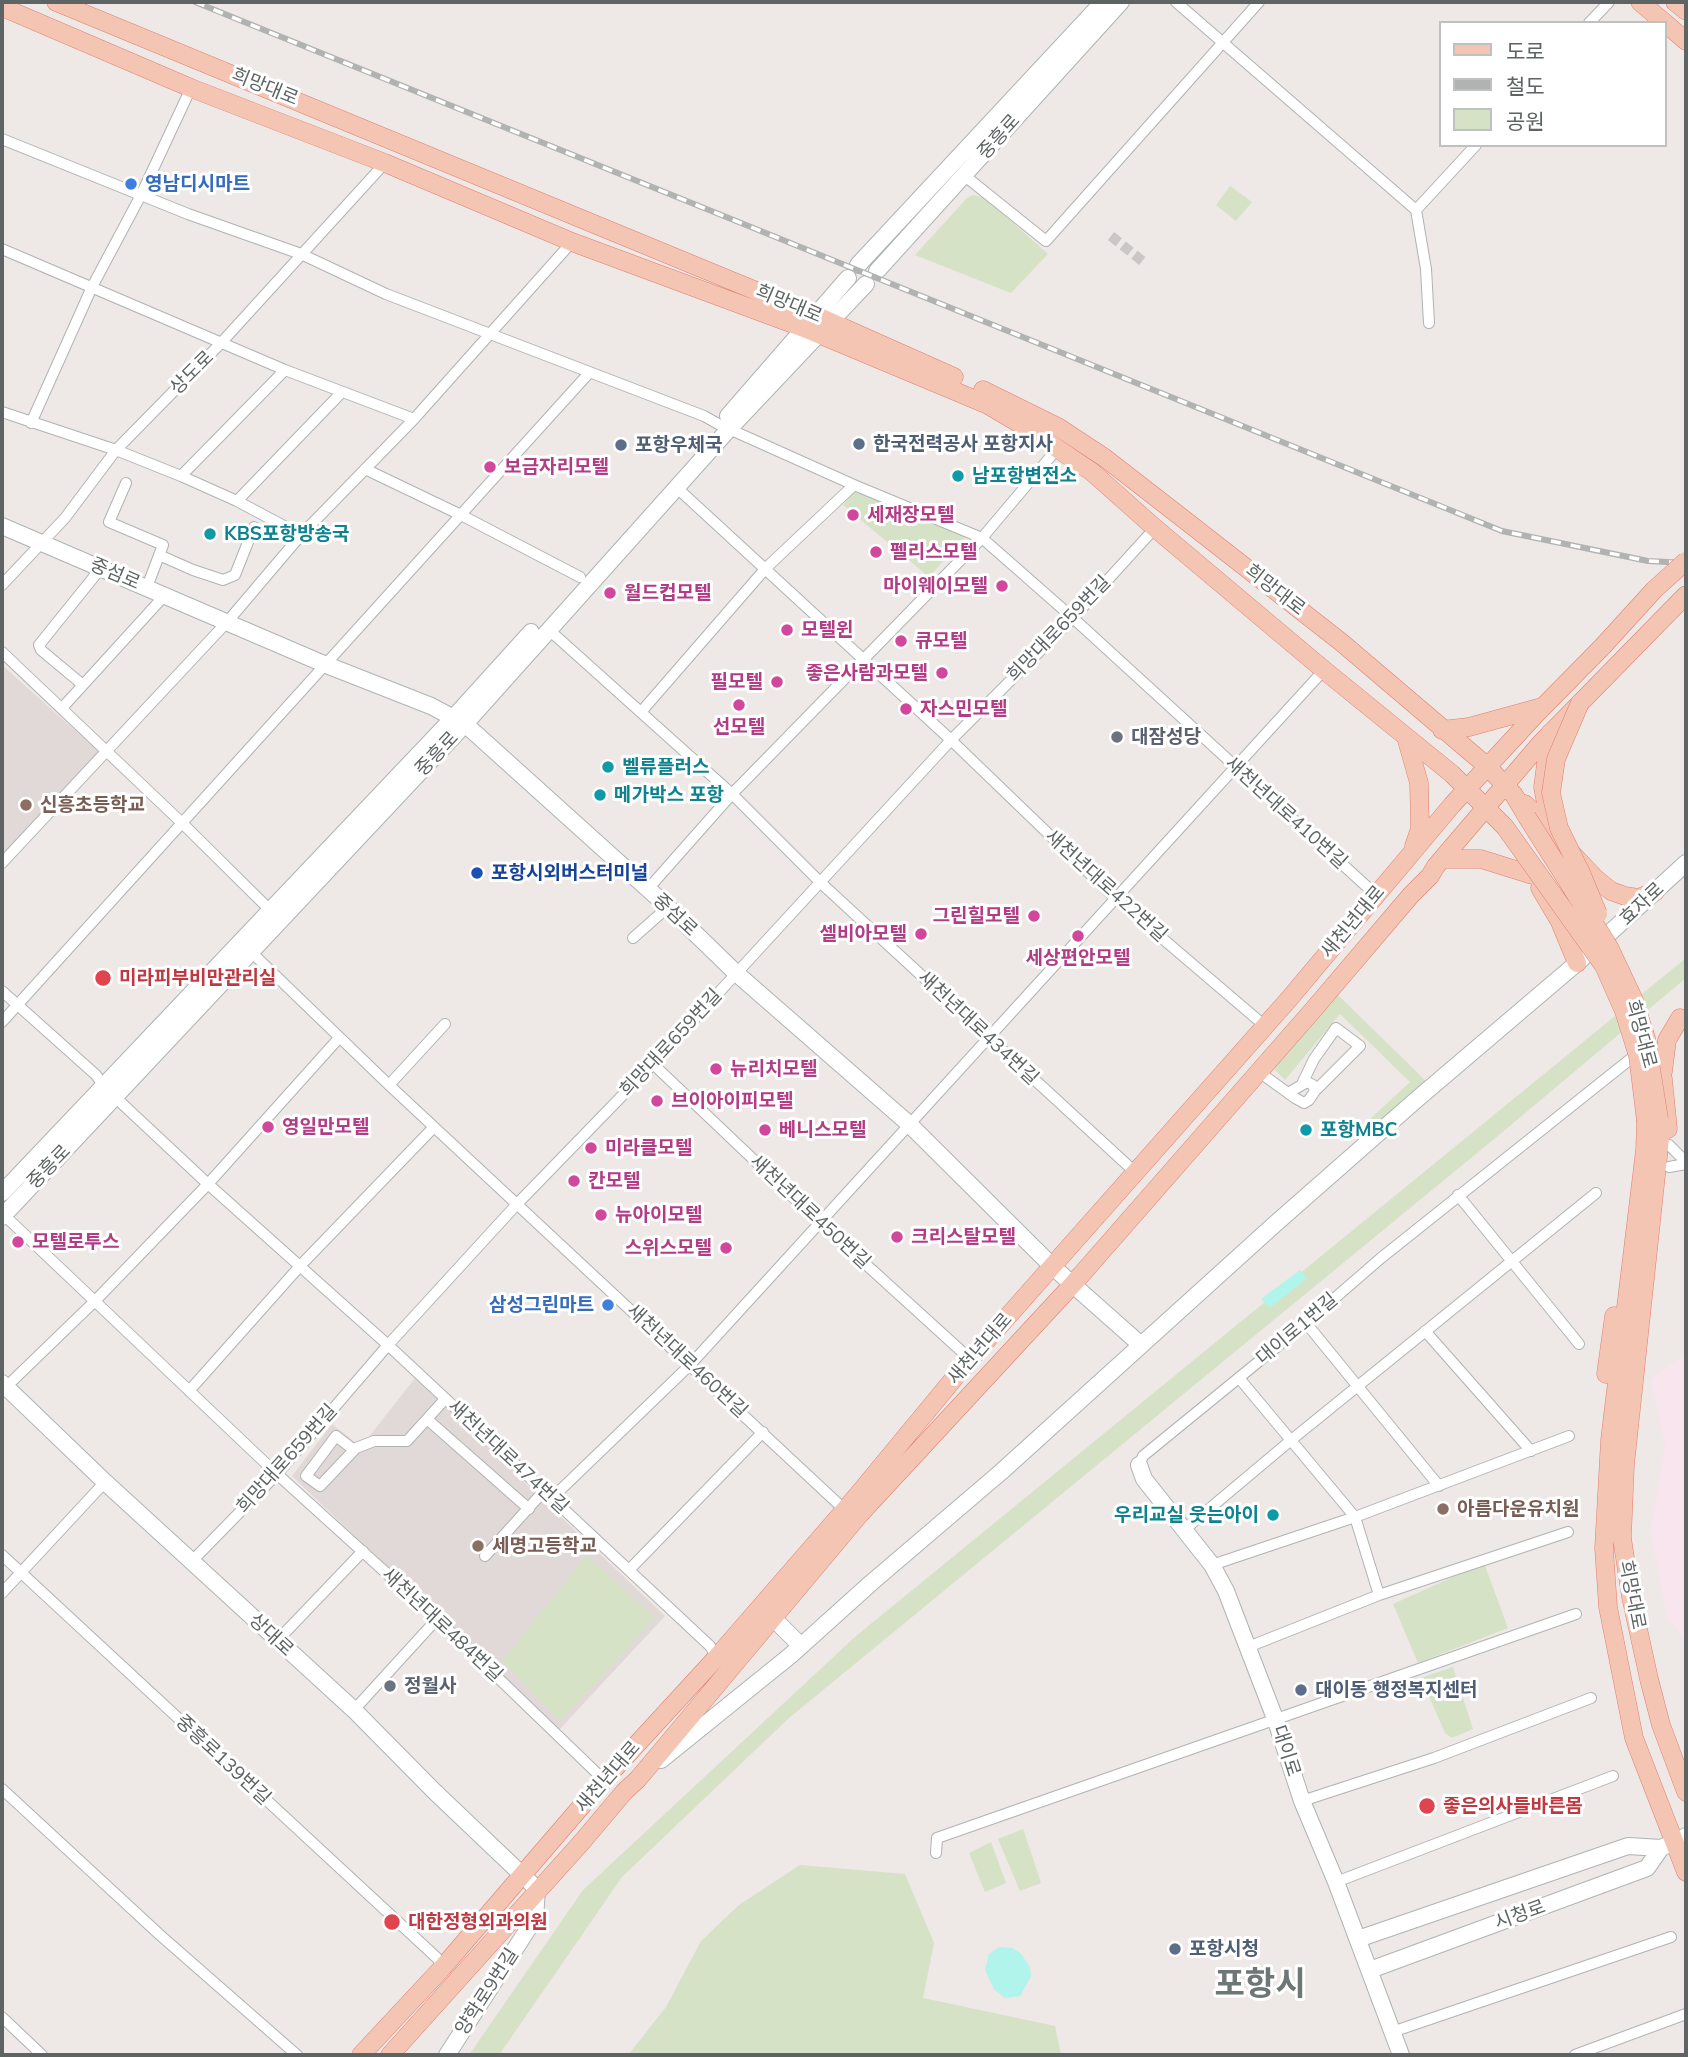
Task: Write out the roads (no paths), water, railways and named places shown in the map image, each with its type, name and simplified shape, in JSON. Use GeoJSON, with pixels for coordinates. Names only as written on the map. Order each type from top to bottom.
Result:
{"type":"FeatureCollection","features":[{"type":"Feature","properties":{"kind":"main road","name":"희망대로"},"geometry":{"type":"LineString","coordinates":[[56,2],[74,5],[818,325],[998,397],[1058,427],[1105,458],[1340,642],[1488,767],[1508,789],[1633,998],[1646,1038],[1653,1120],[1645,1150],[1619,1441],[1604,1548],[1611,1620],[1634,1738],[1686,1872]]}},
{"type":"Feature","properties":{"kind":"main road","name":"중흥로"},"geometry":{"type":"LineString","coordinates":[[818,325],[853,271],[1103,2]]}},
{"type":"Feature","properties":{"kind":"main road","name":"중흥로"},"geometry":{"type":"LineString","coordinates":[[877,271],[1121,2]]}},
{"type":"Feature","properties":{"kind":"main road"},"geometry":{"type":"LineString","coordinates":[[1640,2],[1663,21]]}},
{"type":"Feature","properties":{"kind":"main road"},"geometry":{"type":"LineString","coordinates":[[1675,2],[1686,11]]}},
{"type":"Feature","properties":{"kind":"main road","name":"희망대로"},"geometry":{"type":"LineString","coordinates":[[2,7],[191,88],[385,163],[572,242],[818,325],[988,404],[1027,428],[1092,472],[1489,809],[1505,827],[1604,966],[1624,1011],[1653,1120]]}},
{"type":"Feature","properties":{"kind":"main road"},"geometry":{"type":"LineString","coordinates":[[1667,25],[1686,41]]}},
{"type":"Feature","properties":{"kind":"main road","name":"중흥로"},"geometry":{"type":"LineString","coordinates":[[3,1216],[116,1098],[245,946],[270,910],[459,721],[580,577],[818,325],[866,284]]}},
{"type":"Feature","properties":{"kind":"main road","name":"중흥로"},"geometry":{"type":"LineString","coordinates":[[2,1193],[103,1085],[245,946],[548,629],[676,487],[724,427]]}},
{"type":"Feature","properties":{"kind":"main road","name":"중섬로"},"geometry":{"type":"LineString","coordinates":[[2,526],[459,721],[668,907],[736,972],[909,1124],[1073,1284]]}},
{"type":"Feature","properties":{"kind":"main road","name":"새천년대로"},"geometry":{"type":"LineString","coordinates":[[638,1779],[774,1619],[850,1514],[970,1359],[1265,1026],[1467,789],[1654,590],[1686,561]]}},
{"type":"Feature","properties":{"kind":"main road","name":"새천년대로"},"geometry":{"type":"LineString","coordinates":[[361,2055],[443,1967],[604,1780],[717,1657],[850,1514],[1073,1284],[1411,895],[1430,877],[1442,859],[1508,789],[1550,733],[1686,595]]}},
{"type":"Feature","properties":{"kind":"main road"},"geometry":{"type":"LineString","coordinates":[[1073,1284],[1141,1345],[1416,1100],[1577,963],[1603,946],[1581,873],[1559,828],[1551,793],[1556,759],[1580,703]]}},
{"type":"Feature","properties":{"kind":"main road"},"geometry":{"type":"LineString","coordinates":[[1442,730],[1469,727],[1542,707]]}},
{"type":"Feature","properties":{"kind":"main road"},"geometry":{"type":"LineString","coordinates":[[1550,733],[1543,787],[1552,834]]}},
{"type":"Feature","properties":{"kind":"main road"},"geometry":{"type":"LineString","coordinates":[[1406,737],[1419,783],[1420,805],[1420,830],[1411,853]]}},
{"type":"Feature","properties":{"kind":"main road"},"geometry":{"type":"LineString","coordinates":[[1508,789],[1611,891],[1638,898],[1655,892]]}},
{"type":"Feature","properties":{"kind":"main road"},"geometry":{"type":"LineString","coordinates":[[1489,809],[1499,833],[1532,875],[1560,922],[1577,963]]}},
{"type":"Feature","properties":{"kind":"main road"},"geometry":{"type":"LineString","coordinates":[[1442,859],[1482,859],[1532,875]]}},
{"type":"Feature","properties":{"kind":"main road","name":"효자로"},"geometry":{"type":"LineString","coordinates":[[1603,946],[1686,863]]}},
{"type":"Feature","properties":{"kind":"main road"},"geometry":{"type":"LineString","coordinates":[[1634,1060],[1643,1065],[1650,1064],[1653,1050],[1683,1015]]}},
{"type":"Feature","properties":{"kind":"main road"},"geometry":{"type":"LineString","coordinates":[[1663,1079],[1653,1050],[1645,1038],[1638,1039],[1632,1044],[1630,1051],[1634,1060],[1633,1202],[1609,1340],[1601,1424],[1604,1433],[1619,1441],[1638,1421],[1680,1164],[1669,1145],[1663,1079],[1667,1040],[1683,1015]]}},
{"type":"Feature","properties":{"kind":"main road","name":"새천년대로"},"geometry":{"type":"LineString","coordinates":[[390,2055],[624,1792],[801,1646],[1001,1472],[1141,1345]]}},
{"type":"Feature","properties":{"kind":"main road","name":"상대로"},"geometry":{"type":"LineString","coordinates":[[4,1385],[276,1641],[354,1710],[537,1889]]}},
{"type":"Feature","properties":{"kind":"main road","name":"희망대로"},"geometry":{"type":"LineString","coordinates":[[1619,1441],[1622,1538],[1631,1597],[1661,1725],[1686,1792]]}},
{"type":"Feature","properties":{"kind":"main road","name":"대이로"},"geometry":{"type":"LineString","coordinates":[[1139,1465],[1143,1479],[1212,1565],[1226,1591],[1276,1721],[1302,1801],[1336,1882],[1401,2055]]}},
{"type":"Feature","properties":{"kind":"main road"},"geometry":{"type":"LineString","coordinates":[[774,1619],[801,1646]]}},
{"type":"Feature","properties":{"kind":"main road","name":"시청로"},"geometry":{"type":"LineString","coordinates":[[1358,1939],[1628,1846],[1674,1842]]}},
{"type":"Feature","properties":{"kind":"main road","name":"시청로"},"geometry":{"type":"LineString","coordinates":[[1370,1970],[1647,1868],[1674,1842]]}},
{"type":"Feature","properties":{"kind":"main road","name":"양학로9번길"},"geometry":{"type":"LineString","coordinates":[[447,2055],[535,1918],[537,1889]]}},
{"type":"Feature","properties":{"kind":"street"},"geometry":{"type":"LineString","coordinates":[[1177,2],[1416,210],[1426,269],[1429,323]]}},
{"type":"Feature","properties":{"kind":"street"},"geometry":{"type":"LineString","coordinates":[[965,176],[1046,241],[1259,2]]}},
{"type":"Feature","properties":{"kind":"street"},"geometry":{"type":"LineString","coordinates":[[1591,21],[1609,2]]}},
{"type":"Feature","properties":{"kind":"street"},"geometry":{"type":"LineString","coordinates":[[63,32],[74,5]]}},
{"type":"Feature","properties":{"kind":"street"},"geometry":{"type":"LineString","coordinates":[[31,424],[92,288],[141,195],[191,88]]}},
{"type":"Feature","properties":{"kind":"street","name":"새천년대로410번길"},"geometry":{"type":"LineString","coordinates":[[2,139],[188,214],[301,254],[386,294],[489,335],[704,416],[854,485],[982,538],[1376,895]]}},
{"type":"Feature","properties":{"kind":"street"},"geometry":{"type":"LineString","coordinates":[[1416,210],[1474,147]]}},
{"type":"Feature","properties":{"kind":"street","name":"상도로"},"geometry":{"type":"LineString","coordinates":[[2,585],[65,518],[116,450],[221,343],[385,163]]}},
{"type":"Feature","properties":{"kind":"street"},"geometry":{"type":"LineString","coordinates":[[2,863],[228,621],[301,536],[414,419],[572,242]]}},
{"type":"Feature","properties":{"kind":"street"},"geometry":{"type":"LineString","coordinates":[[2,249],[285,370],[414,419]]}},
{"type":"Feature","properties":{"kind":"street"},"geometry":{"type":"LineString","coordinates":[[181,476],[285,370]]}},
{"type":"Feature","properties":{"kind":"street"},"geometry":{"type":"LineString","coordinates":[[2,1022],[589,373]]}},
{"type":"Feature","properties":{"kind":"street"},"geometry":{"type":"LineString","coordinates":[[237,501],[342,392]]}},
{"type":"Feature","properties":{"kind":"street"},"geometry":{"type":"LineString","coordinates":[[2,412],[31,424],[116,450],[181,476],[237,501],[301,536]]}},
{"type":"Feature","properties":{"kind":"street"},"geometry":{"type":"LineString","coordinates":[[648,889],[732,794],[982,538],[1057,449]]}},
{"type":"Feature","properties":{"kind":"street"},"geometry":{"type":"LineString","coordinates":[[366,469],[461,514],[580,577]]}},
{"type":"Feature","properties":{"kind":"street"},"geometry":{"type":"LineString","coordinates":[[126,483],[109,522],[163,545],[147,587]]}},
{"type":"Feature","properties":{"kind":"street"},"geometry":{"type":"LineString","coordinates":[[641,712],[766,568],[854,485]]}},
{"type":"Feature","properties":{"kind":"street","name":"새천년대로422번길"},"geometry":{"type":"LineString","coordinates":[[676,487],[951,740],[1115,898],[1265,1026]]}},
{"type":"Feature","properties":{"kind":"street"},"geometry":{"type":"LineString","coordinates":[[159,555],[223,580],[235,575],[254,527]]}},
{"type":"Feature","properties":{"kind":"street","name":"희망대로659번길"},"geometry":{"type":"LineString","coordinates":[[192,1561],[277,1474],[388,1345],[518,1203],[653,1064],[951,740],[1073,618],[1155,528]]}},
{"type":"Feature","properties":{"kind":"street"},"geometry":{"type":"LineString","coordinates":[[83,685],[41,650],[39,645],[101,568]]}},
{"type":"Feature","properties":{"kind":"street"},"geometry":{"type":"LineString","coordinates":[[62,708],[165,595]]}},
{"type":"Feature","properties":{"kind":"street","name":"새천년대로434번길"},"geometry":{"type":"LineString","coordinates":[[548,629],[732,794],[821,883],[1136,1173]]}},
{"type":"Feature","properties":{"kind":"street"},"geometry":{"type":"LineString","coordinates":[[2,652],[270,910]]}},
{"type":"Feature","properties":{"kind":"street"},"geometry":{"type":"LineString","coordinates":[[485,1556],[529,1509],[690,1365],[1324,670]]}},
{"type":"Feature","properties":{"kind":"street"},"geometry":{"type":"LineString","coordinates":[[633,938],[668,907]]}},
{"type":"Feature","properties":{"kind":"street","name":"새천년대로460번길"},"geometry":{"type":"LineString","coordinates":[[245,946],[389,1085],[850,1514]]}},
{"type":"Feature","properties":{"kind":"street"},"geometry":{"type":"LineString","coordinates":[[2,991],[96,1075],[103,1085]]}},
{"type":"Feature","properties":{"kind":"street"},"geometry":{"type":"LineString","coordinates":[[389,1085],[444,1024]]}},
{"type":"Feature","properties":{"kind":"street"},"geometry":{"type":"LineString","coordinates":[[1259,1072],[1304,1102],[1310,1100],[1315,1091],[1360,1046],[1336,1028],[1314,1059],[1302,1084]]}},
{"type":"Feature","properties":{"kind":"street"},"geometry":{"type":"LineString","coordinates":[[4,1385],[95,1301],[208,1184],[339,1038]]}},
{"type":"Feature","properties":{"kind":"street","name":"대이로1번길"},"geometry":{"type":"LineString","coordinates":[[1139,1465],[1143,1456],[1458,1195],[1634,1060]]}},
{"type":"Feature","properties":{"kind":"street","name":"새천년대로450번길"},"geometry":{"type":"LineString","coordinates":[[653,1064],[820,1223],[970,1359]]}},
{"type":"Feature","properties":{"kind":"street"},"geometry":{"type":"LineString","coordinates":[[1288,1093],[1307,1082],[1313,1085],[1315,1091]]}},
{"type":"Feature","properties":{"kind":"street","name":"새천년대로474번길"},"geometry":{"type":"LineString","coordinates":[[116,1098],[388,1345],[710,1646],[717,1657]]}},
{"type":"Feature","properties":{"kind":"street"},"geometry":{"type":"LineString","coordinates":[[189,1391],[300,1266],[435,1127]]}},
{"type":"Feature","properties":{"kind":"street"},"geometry":{"type":"LineString","coordinates":[[1184,1530],[1596,1193]]}},
{"type":"Feature","properties":{"kind":"street"},"geometry":{"type":"LineString","coordinates":[[1458,1195],[1578,1344]]}},
{"type":"Feature","properties":{"kind":"street","name":"새천년대로484번길"},"geometry":{"type":"LineString","coordinates":[[3,1216],[277,1474],[437,1619],[604,1780]]}},
{"type":"Feature","properties":{"kind":"street"},"geometry":{"type":"LineString","coordinates":[[1306,1323],[1439,1486]]}},
{"type":"Feature","properties":{"kind":"street"},"geometry":{"type":"LineString","coordinates":[[1425,1331],[1531,1451]]}},
{"type":"Feature","properties":{"kind":"street"},"geometry":{"type":"LineString","coordinates":[[1239,1378],[1355,1517],[1379,1595]]}},
{"type":"Feature","properties":{"kind":"street"},"geometry":{"type":"LineString","coordinates":[[354,1450],[336,1436],[306,1476],[320,1486],[354,1450],[374,1441],[407,1441],[445,1399]]}},
{"type":"Feature","properties":{"kind":"street"},"geometry":{"type":"LineString","coordinates":[[427,1419],[529,1509]]}},
{"type":"Feature","properties":{"kind":"street"},"geometry":{"type":"LineString","coordinates":[[629,1570],[763,1432]]}},
{"type":"Feature","properties":{"kind":"street"},"geometry":{"type":"LineString","coordinates":[[1212,1565],[1355,1517],[1569,1436]]}},
{"type":"Feature","properties":{"kind":"street"},"geometry":{"type":"LineString","coordinates":[[308,1438],[324,1452]]}},
{"type":"Feature","properties":{"kind":"street"},"geometry":{"type":"LineString","coordinates":[[2,1593],[105,1482]]}},
{"type":"Feature","properties":{"kind":"street"},"geometry":{"type":"LineString","coordinates":[[1248,1647],[1379,1595],[1568,1532]]}},
{"type":"Feature","properties":{"kind":"street"},"geometry":{"type":"LineString","coordinates":[[276,1641],[363,1551]]}},
{"type":"Feature","properties":{"kind":"street","name":"중흥로139번길"},"geometry":{"type":"LineString","coordinates":[[2,1555],[437,1958],[443,1967]]}},
{"type":"Feature","properties":{"kind":"street"},"geometry":{"type":"LineString","coordinates":[[936,1853],[937,1838],[1576,1614]]}},
{"type":"Feature","properties":{"kind":"street"},"geometry":{"type":"LineString","coordinates":[[354,1710],[437,1619]]}},
{"type":"Feature","properties":{"kind":"street"},"geometry":{"type":"LineString","coordinates":[[1302,1801],[1434,1758],[1591,1698]]}},
{"type":"Feature","properties":{"kind":"street"},"geometry":{"type":"LineString","coordinates":[[1336,1882],[1613,1776]]}},
{"type":"Feature","properties":{"kind":"street"},"geometry":{"type":"LineString","coordinates":[[2,1789],[160,1935],[297,2055]]}},
{"type":"Feature","properties":{"kind":"street"},"geometry":{"type":"LineString","coordinates":[[1392,2032],[1671,1937]]}},
{"type":"Feature","properties":{"kind":"street"},"geometry":{"type":"LineString","coordinates":[[1575,2055],[1686,2014]]}},
{"type":"Feature","properties":{"kind":"street"},"geometry":{"type":"LineString","coordinates":[[2,2017],[42,2055]]}},
{"type":"Feature","properties":{"kind":"water"},"geometry":{"type":"Polygon","coordinates":[[[1300,1270],[1307,1278],[1270,1308],[1261,1299],[1300,1270]]]}},
{"type":"Feature","properties":{"kind":"water"},"geometry":{"type":"Polygon","coordinates":[[[999,1947],[1013,1948],[1030,1967],[1031,1977],[1020,1996],[1005,1998],[994,1989],[985,1970],[989,1954],[999,1947]]]}},
{"type":"Feature","properties":{"kind":"tunnel"},"geometry":{"type":"LineString","coordinates":[[1111,236],[1146,264]]}},
{"type":"Feature","properties":{"kind":"railway"},"geometry":{"type":"LineString","coordinates":[[195,2],[1502,531],[1648,561],[1686,563]]}},
{"type":"Feature","properties":{"kind":"place","name":"영남디시마트"},"geometry":{"type":"Point","coordinates":[131,184]}},
{"type":"Feature","properties":{"kind":"place","name":"한국전력공사 포항지사"},"geometry":{"type":"Point","coordinates":[859,444]}},
{"type":"Feature","properties":{"kind":"place","name":"포항우체국"},"geometry":{"type":"Point","coordinates":[621,445]}},
{"type":"Feature","properties":{"kind":"place","name":"보금자리모텔"},"geometry":{"type":"Point","coordinates":[490,467]}},
{"type":"Feature","properties":{"kind":"place","name":"남포항변전소"},"geometry":{"type":"Point","coordinates":[958,476]}},
{"type":"Feature","properties":{"kind":"place","name":"세재장모텔"},"geometry":{"type":"Point","coordinates":[853,515]}},
{"type":"Feature","properties":{"kind":"place","name":"KBS포항방송국"},"geometry":{"type":"Point","coordinates":[210,534]}},
{"type":"Feature","properties":{"kind":"place","name":"펠리스모텔"},"geometry":{"type":"Point","coordinates":[876,552]}},
{"type":"Feature","properties":{"kind":"place","name":"마이웨이모텔"},"geometry":{"type":"Point","coordinates":[1002,586]}},
{"type":"Feature","properties":{"kind":"place","name":"월드컵모텔"},"geometry":{"type":"Point","coordinates":[610,593]}},
{"type":"Feature","properties":{"kind":"place","name":"모텔윈"},"geometry":{"type":"Point","coordinates":[787,630]}},
{"type":"Feature","properties":{"kind":"place","name":"큐모텔"},"geometry":{"type":"Point","coordinates":[901,641]}},
{"type":"Feature","properties":{"kind":"place","name":"좋은사람과모텔"},"geometry":{"type":"Point","coordinates":[942,673]}},
{"type":"Feature","properties":{"kind":"place","name":"필모텔"},"geometry":{"type":"Point","coordinates":[777,682]}},
{"type":"Feature","properties":{"kind":"place","name":"선모텔"},"geometry":{"type":"Point","coordinates":[739,705]}},
{"type":"Feature","properties":{"kind":"place","name":"자스민모텔"},"geometry":{"type":"Point","coordinates":[906,709]}},
{"type":"Feature","properties":{"kind":"place","name":"대잠성당"},"geometry":{"type":"Point","coordinates":[1117,737]}},
{"type":"Feature","properties":{"kind":"place","name":"벨류플러스"},"geometry":{"type":"Point","coordinates":[608,767]}},
{"type":"Feature","properties":{"kind":"place","name":"메가박스 포항"},"geometry":{"type":"Point","coordinates":[600,795]}},
{"type":"Feature","properties":{"kind":"place","name":"신흥초등학교"},"geometry":{"type":"Point","coordinates":[26,805]}},
{"type":"Feature","properties":{"kind":"place","name":"포항시외버스터미널"},"geometry":{"type":"Point","coordinates":[477,873]}},
{"type":"Feature","properties":{"kind":"place","name":"그린힐모텔"},"geometry":{"type":"Point","coordinates":[1034,916]}},
{"type":"Feature","properties":{"kind":"place","name":"셀비아모텔"},"geometry":{"type":"Point","coordinates":[921,934]}},
{"type":"Feature","properties":{"kind":"place","name":"세상편안모텔"},"geometry":{"type":"Point","coordinates":[1078,936]}},
{"type":"Feature","properties":{"kind":"place","name":"미라피부비만관리실"},"geometry":{"type":"Point","coordinates":[103,978]}},
{"type":"Feature","properties":{"kind":"place","name":"뉴리치모텔"},"geometry":{"type":"Point","coordinates":[716,1069]}},
{"type":"Feature","properties":{"kind":"place","name":"브이아이피모텔"},"geometry":{"type":"Point","coordinates":[657,1101]}},
{"type":"Feature","properties":{"kind":"place","name":"영일만모텔"},"geometry":{"type":"Point","coordinates":[268,1127]}},
{"type":"Feature","properties":{"kind":"place","name":"베니스모텔"},"geometry":{"type":"Point","coordinates":[765,1130]}},
{"type":"Feature","properties":{"kind":"place","name":"포항MBC"},"geometry":{"type":"Point","coordinates":[1306,1130]}},
{"type":"Feature","properties":{"kind":"place","name":"미라클모텔"},"geometry":{"type":"Point","coordinates":[591,1148]}},
{"type":"Feature","properties":{"kind":"place","name":"칸모텔"},"geometry":{"type":"Point","coordinates":[574,1181]}},
{"type":"Feature","properties":{"kind":"place","name":"뉴아이모텔"},"geometry":{"type":"Point","coordinates":[601,1215]}},
{"type":"Feature","properties":{"kind":"place","name":"크리스탈모텔"},"geometry":{"type":"Point","coordinates":[897,1237]}},
{"type":"Feature","properties":{"kind":"place","name":"모텔로투스"},"geometry":{"type":"Point","coordinates":[18,1242]}},
{"type":"Feature","properties":{"kind":"place","name":"스위스모텔"},"geometry":{"type":"Point","coordinates":[726,1248]}},
{"type":"Feature","properties":{"kind":"place","name":"삼성그린마트"},"geometry":{"type":"Point","coordinates":[608,1305]}},
{"type":"Feature","properties":{"kind":"place","name":"아름다운유치원"},"geometry":{"type":"Point","coordinates":[1443,1509]}},
{"type":"Feature","properties":{"kind":"place","name":"우리교실 웃는아이"},"geometry":{"type":"Point","coordinates":[1273,1515]}},
{"type":"Feature","properties":{"kind":"place","name":"세명고등학교"},"geometry":{"type":"Point","coordinates":[478,1546]}},
{"type":"Feature","properties":{"kind":"place","name":"정월사"},"geometry":{"type":"Point","coordinates":[390,1686]}},
{"type":"Feature","properties":{"kind":"place","name":"대이동 행정복지센터"},"geometry":{"type":"Point","coordinates":[1301,1690]}},
{"type":"Feature","properties":{"kind":"place","name":"좋은의사들바른몸"},"geometry":{"type":"Point","coordinates":[1427,1806]}},
{"type":"Feature","properties":{"kind":"place","name":"대한정형외과의원"},"geometry":{"type":"Point","coordinates":[392,1922]}},
{"type":"Feature","properties":{"kind":"place","name":"포항시청"},"geometry":{"type":"Point","coordinates":[1175,1949]}},
{"type":"Feature","properties":{"kind":"district","name":"포항시"},"geometry":{"type":"Point","coordinates":[1260,1985]}}]}
